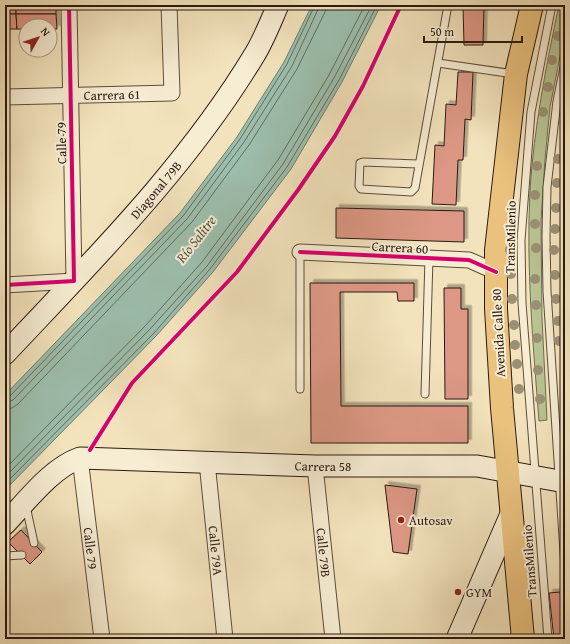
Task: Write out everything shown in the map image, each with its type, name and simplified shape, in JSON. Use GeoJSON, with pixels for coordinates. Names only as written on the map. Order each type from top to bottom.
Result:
{"type":"FeatureCollection","features":[{"type":"Feature","properties":{"kind":"highway","name":"Avenida Calle 80"},"geometry":{"type":"LineString","coordinates":[[523,639],[507,471],[498,343],[496,250],[516,74],[532,5]]}},
{"type":"Feature","properties":{"kind":"main road","name":"Diagonal 79B"},"geometry":{"type":"LineString","coordinates":[[5,354],[124,228],[171,173],[210,123],[255,53],[278,5]]}},
{"type":"Feature","properties":{"kind":"main road","name":"Carrera 58"},"geometry":{"type":"LineString","coordinates":[[80,458],[315,466],[477,466],[562,482]]}},
{"type":"Feature","properties":{"kind":"main road"},"geometry":{"type":"LineString","coordinates":[[5,524],[62,468],[70,461],[80,458]]}},
{"type":"Feature","properties":{"kind":"main road"},"geometry":{"type":"LineString","coordinates":[[457,639],[511,514]]}},
{"type":"Feature","properties":{"kind":"street","name":"Calle 79"},"geometry":{"type":"LineString","coordinates":[[69,5],[74,281]]}},
{"type":"Feature","properties":{"kind":"street","name":"Carrera 61"},"geometry":{"type":"LineString","coordinates":[[5,97],[172,93],[169,5]]}},
{"type":"Feature","properties":{"kind":"street","name":"Carrera 60"},"geometry":{"type":"LineString","coordinates":[[469,260],[496,250]]}},
{"type":"Feature","properties":{"kind":"street","name":"Carrera 60"},"geometry":{"type":"LineString","coordinates":[[300,252],[469,260],[496,272]]}},
{"type":"Feature","properties":{"kind":"street"},"geometry":{"type":"LineString","coordinates":[[5,285],[74,281]]}},
{"type":"Feature","properties":{"kind":"street","name":"Calle 79"},"geometry":{"type":"LineString","coordinates":[[80,458],[102,639]]}},
{"type":"Feature","properties":{"kind":"street","name":"Calle 79A"},"geometry":{"type":"LineString","coordinates":[[207,462],[225,639]]}},
{"type":"Feature","properties":{"kind":"street","name":"Calle 79B"},"geometry":{"type":"LineString","coordinates":[[315,466],[333,639]]}},
{"type":"Feature","properties":{"kind":"lane"},"geometry":{"type":"LineString","coordinates":[[418,164],[360,163],[359,186],[361,189],[411,192],[415,188],[418,164],[448,5]]}},
{"type":"Feature","properties":{"kind":"lane","name":"TransMilenio"},"geometry":{"type":"LineString","coordinates":[[548,639],[522,303],[521,240],[531,112],[552,5]]}},
{"type":"Feature","properties":{"kind":"lane"},"geometry":{"type":"LineString","coordinates":[[565,62],[557,102],[549,166],[546,237],[547,291],[562,482],[565,568]]}},
{"type":"Feature","properties":{"kind":"lane"},"geometry":{"type":"LineString","coordinates":[[438,63],[516,74]]}},
{"type":"Feature","properties":{"kind":"lane"},"geometry":{"type":"LineString","coordinates":[[300,252],[300,389]]}},
{"type":"Feature","properties":{"kind":"lane"},"geometry":{"type":"LineString","coordinates":[[425,394],[429,258]]}},
{"type":"Feature","properties":{"kind":"lane"},"geometry":{"type":"LineString","coordinates":[[25,503],[34,544]]}},
{"type":"Feature","properties":{"kind":"lane"},"geometry":{"type":"LineString","coordinates":[[5,556],[22,555]]}},
{"type":"Feature","properties":{"kind":"shaded area"},"geometry":{"type":"Polygon","coordinates":[[[559,5],[565,5],[565,31],[550,107],[541,221],[542,318],[547,420],[539,421],[532,334],[529,248],[530,190],[534,144],[541,97],[559,5]]]}},
{"type":"Feature","properties":{"kind":"water","name":"Río Salitre"},"geometry":{"type":"Polygon","coordinates":[[[312,5],[381,5],[342,82],[291,169],[213,272],[157,335],[5,490],[5,395],[180,213],[237,137],[284,62],[312,5]]]}},
{"type":"Feature","properties":{"kind":"building"},"geometry":{"type":"Polygon","coordinates":[[[5,5],[16,5],[16,14],[5,14],[5,5]]]}},
{"type":"Feature","properties":{"kind":"building"},"geometry":{"type":"Polygon","coordinates":[[[16,5],[56,5],[56,14],[16,14],[16,5]]]}},
{"type":"Feature","properties":{"kind":"building"},"geometry":{"type":"Polygon","coordinates":[[[463,5],[484,5],[483,45],[464,45],[463,5]]]}},
{"type":"Feature","properties":{"kind":"building"},"geometry":{"type":"Polygon","coordinates":[[[5,14],[16,14],[17,29],[5,29],[5,14]]]}},
{"type":"Feature","properties":{"kind":"building"},"geometry":{"type":"Polygon","coordinates":[[[16,14],[56,14],[56,18],[18,18],[17,29],[16,14]]]}},
{"type":"Feature","properties":{"kind":"building"},"geometry":{"type":"Polygon","coordinates":[[[458,72],[473,72],[471,120],[465,119],[463,160],[458,160],[456,205],[432,204],[435,145],[444,146],[446,104],[456,105],[458,72]]]}},
{"type":"Feature","properties":{"kind":"building"},"geometry":{"type":"Polygon","coordinates":[[[336,208],[464,211],[464,242],[336,238],[336,208]]]}},
{"type":"Feature","properties":{"kind":"building"},"geometry":{"type":"Polygon","coordinates":[[[310,283],[414,283],[414,301],[398,301],[397,292],[340,292],[341,406],[468,406],[468,443],[311,443],[310,283]]]}},
{"type":"Feature","properties":{"kind":"building"},"geometry":{"type":"Polygon","coordinates":[[[444,288],[461,288],[461,309],[468,309],[468,399],[445,399],[444,288]]]}},
{"type":"Feature","properties":{"kind":"building","name":"Autosav"},"geometry":{"type":"Polygon","coordinates":[[[385,485],[417,489],[408,554],[393,552],[385,485]]]}},
{"type":"Feature","properties":{"kind":"building"},"geometry":{"type":"Polygon","coordinates":[[[21,530],[42,552],[30,564],[8,542],[21,530]]]}},
{"type":"Feature","properties":{"kind":"building"},"geometry":{"type":"Polygon","coordinates":[[[560,592],[565,639],[554,639],[549,593],[560,592]]]}},
{"type":"Feature","properties":{"kind":"cycle path"},"geometry":{"type":"LineString","coordinates":[[5,285],[74,281],[69,5]]}},
{"type":"Feature","properties":{"kind":"cycle path"},"geometry":{"type":"LineString","coordinates":[[90,450],[132,383],[237,272],[298,190],[335,136],[363,86],[401,5]]}},
{"type":"Feature","properties":{"kind":"cycle path"},"geometry":{"type":"LineString","coordinates":[[300,252],[469,260],[496,272]]}},
{"type":"Feature","properties":{"kind":"place","name":"Autosav"},"geometry":{"type":"Point","coordinates":[401,520]}},
{"type":"Feature","properties":{"kind":"place","name":"GYM"},"geometry":{"type":"Point","coordinates":[458,592]}}]}
